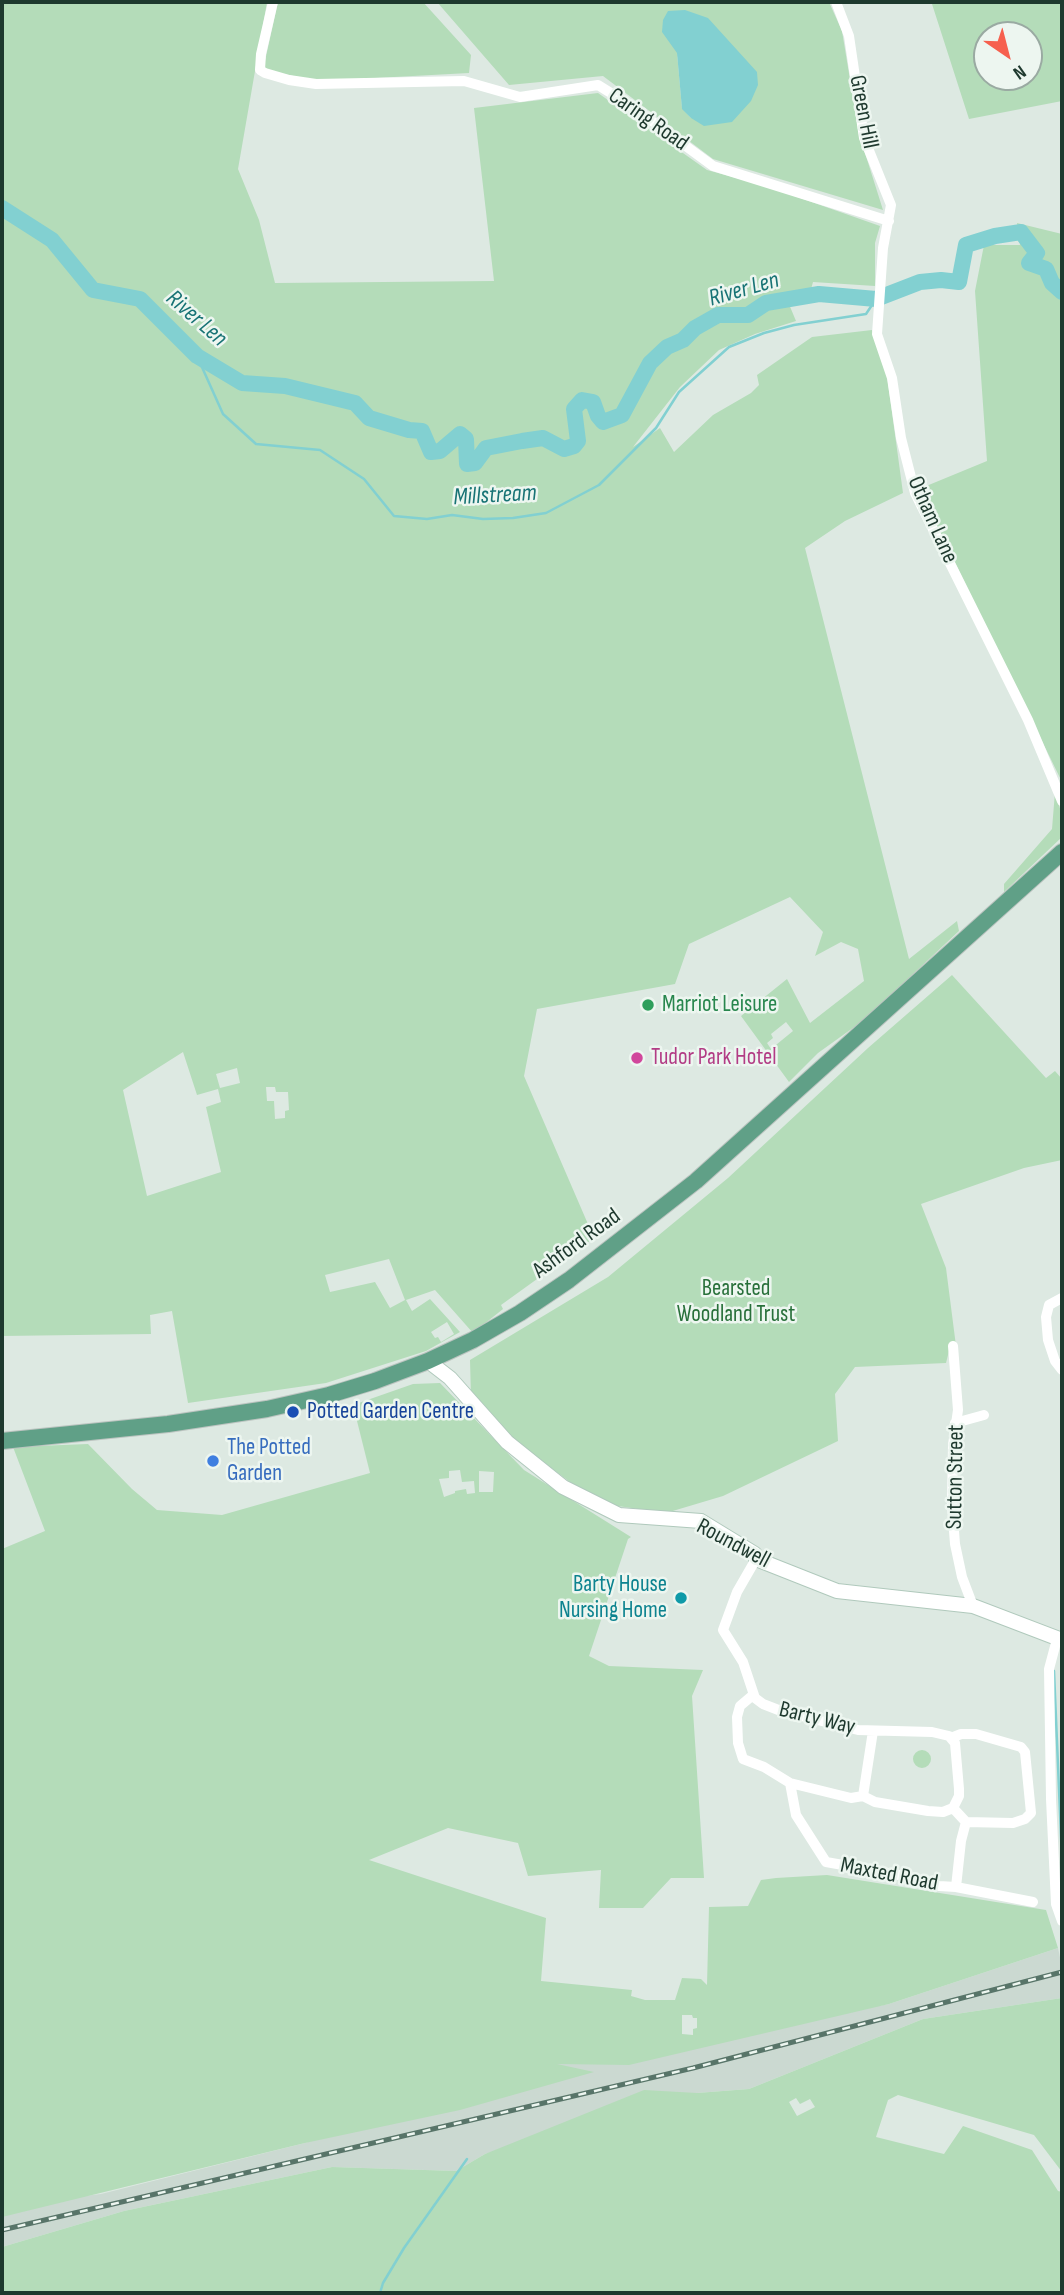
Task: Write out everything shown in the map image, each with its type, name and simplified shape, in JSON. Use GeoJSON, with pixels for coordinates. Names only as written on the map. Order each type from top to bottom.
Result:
{"type":"FeatureCollection","features":[{"type":"Feature","properties":{"kind":"main road","name":"Ashford Road"},"geometry":{"type":"LineString","coordinates":[[2,1441],[168,1424],[255,1411],[329,1395],[428,1361],[491,1329],[541,1299],[658,1212],[736,1146],[1062,852]]}},
{"type":"Feature","properties":{"kind":"street","name":"Caring Road"},"geometry":{"type":"LineString","coordinates":[[273,2],[261,54],[260,70],[265,73],[316,84],[464,81],[520,97],[598,85],[713,166],[889,221]]}},
{"type":"Feature","properties":{"kind":"street","name":"Green Hill"},"geometry":{"type":"LineString","coordinates":[[836,2],[849,36],[864,138],[891,205],[889,221]]}},
{"type":"Feature","properties":{"kind":"street","name":"Otham Lane"},"geometry":{"type":"LineString","coordinates":[[889,221],[883,247],[877,334],[892,379],[901,438],[915,494],[1028,720],[1062,801]]}},
{"type":"Feature","properties":{"kind":"street"},"geometry":{"type":"LineString","coordinates":[[1062,1298],[1049,1305],[1046,1317],[1048,1340],[1055,1361],[1062,1370]]}},
{"type":"Feature","properties":{"kind":"street","name":"Sutton Street"},"geometry":{"type":"LineString","coordinates":[[953,1346],[958,1410],[952,1504],[955,1544],[962,1577],[973,1606]]}},
{"type":"Feature","properties":{"kind":"street"},"geometry":{"type":"LineString","coordinates":[[447,1352],[450,1378]]}},
{"type":"Feature","properties":{"kind":"street","name":"Roundwell"},"geometry":{"type":"LineString","coordinates":[[428,1361],[450,1378],[507,1442],[563,1488],[618,1515],[701,1521],[755,1553],[757,1559],[837,1591],[973,1606],[1060,1639]]}},
{"type":"Feature","properties":{"kind":"street"},"geometry":{"type":"LineString","coordinates":[[956,1423],[984,1415]]}},
{"type":"Feature","properties":{"kind":"street","name":"Barty Way"},"geometry":{"type":"LineString","coordinates":[[757,1559],[737,1592],[723,1630],[743,1662],[753,1695],[762,1704],[781,1712],[873,1731],[932,1732],[951,1738],[961,1734],[985,1735],[1018,1745],[1025,1752],[1029,1816],[1020,1822],[966,1822]]}},
{"type":"Feature","properties":{"kind":"street"},"geometry":{"type":"LineString","coordinates":[[1060,1639],[1049,1669],[1056,1904],[1062,1921]]}},
{"type":"Feature","properties":{"kind":"street"},"geometry":{"type":"LineString","coordinates":[[753,1695],[738,1711],[740,1753],[746,1761],[764,1767],[790,1783],[851,1798],[863,1796],[874,1802],[928,1811],[943,1812],[953,1808],[959,1789],[956,1749],[951,1738]]}},
{"type":"Feature","properties":{"kind":"street","name":"Barty Way"},"geometry":{"type":"LineString","coordinates":[[863,1796],[873,1731]]}},
{"type":"Feature","properties":{"kind":"street","name":"Maxted Road"},"geometry":{"type":"LineString","coordinates":[[790,1783],[796,1815],[826,1862],[899,1875],[939,1886],[1033,1902]]}},
{"type":"Feature","properties":{"kind":"street"},"geometry":{"type":"LineString","coordinates":[[953,1808],[966,1822]]}},
{"type":"Feature","properties":{"kind":"street","name":"Maxted Road"},"geometry":{"type":"LineString","coordinates":[[956,1887],[966,1822]]}},
{"type":"Feature","properties":{"kind":"shaded area"},"geometry":{"type":"Polygon","coordinates":[[[1058,1948],[1062,1967],[1062,1998],[923,2019],[749,2089],[697,2093],[485,2154],[456,2171],[332,2167],[124,2211],[2,2247],[2,2206],[101,2194],[305,2143],[393,2112],[481,2075],[889,2004],[1058,1948]]]}},
{"type":"Feature","properties":{"kind":"green space"},"geometry":{"type":"Polygon","coordinates":[[[2,2],[267,2],[238,169],[259,220],[275,283],[494,281],[474,108],[598,93],[707,170],[766,186],[880,226],[875,243],[875,286],[813,282],[810,293],[786,297],[796,321],[755,334],[719,350],[680,387],[633,447],[660,428],[674,452],[713,415],[751,393],[759,385],[757,375],[812,337],[872,330],[887,376],[903,493],[845,521],[805,548],[909,959],[957,921],[959,931],[864,1020],[818,1053],[789,1082],[741,1016],[787,979],[810,1023],[864,981],[858,949],[841,942],[815,956],[823,932],[790,897],[689,944],[675,984],[537,1009],[524,1076],[594,1238],[501,1305],[503,1309],[473,1333],[435,1290],[406,1300],[412,1311],[430,1299],[460,1332],[426,1351],[326,1383],[188,1403],[172,1311],[150,1315],[151,1334],[2,1336],[2,2]],[[786,1022],[771,1034],[773,1038],[767,1043],[771,1049],[793,1031],[786,1022]],[[183,1052],[123,1090],[147,1196],[221,1172],[206,1107],[221,1102],[218,1089],[197,1095],[183,1052]],[[237,1068],[216,1074],[220,1088],[240,1083],[237,1068]],[[266,1087],[267,1101],[274,1101],[275,1119],[285,1118],[285,1111],[289,1110],[288,1092],[276,1092],[275,1087],[266,1087]],[[389,1259],[325,1275],[330,1292],[375,1282],[390,1308],[405,1300],[389,1259]],[[447,1322],[431,1332],[435,1338],[438,1337],[441,1342],[454,1334],[447,1322]]]}},
{"type":"Feature","properties":{"kind":"green space"},"geometry":{"type":"Polygon","coordinates":[[[278,2],[423,2],[471,55],[469,73],[319,81],[263,70],[278,2]]]}},
{"type":"Feature","properties":{"kind":"green space"},"geometry":{"type":"Polygon","coordinates":[[[437,2],[829,2],[842,31],[859,134],[883,210],[713,159],[603,76],[509,85],[437,2]],[[677,53],[682,108],[691,118],[677,53]]]}},
{"type":"Feature","properties":{"kind":"green space"},"geometry":{"type":"Polygon","coordinates":[[[1062,2],[1062,101],[969,119],[932,4],[1062,2]]]}},
{"type":"Feature","properties":{"kind":"green space"},"geometry":{"type":"Polygon","coordinates":[[[1017,223],[1062,234],[1062,782],[919,489],[987,461],[975,291],[984,245],[1020,245],[1017,223]]]}},
{"type":"Feature","properties":{"kind":"green space"},"geometry":{"type":"Polygon","coordinates":[[[1055,792],[1062,815],[1062,837],[1004,892],[1004,884],[1052,829],[1055,792]]]}},
{"type":"Feature","properties":{"kind":"green space","name":"Bearsted Woodland Trust"},"geometry":{"type":"Polygon","coordinates":[[[952,975],[1046,1078],[1055,1071],[1062,1079],[1062,1160],[1024,1168],[921,1204],[946,1268],[956,1346],[950,1347],[946,1363],[855,1367],[835,1394],[838,1441],[723,1496],[666,1513],[604,1504],[507,1435],[471,1397],[470,1360],[608,1277],[728,1178],[868,1048],[952,975]]]}},
{"type":"Feature","properties":{"kind":"green space"},"geometry":{"type":"Polygon","coordinates":[[[440,1383],[524,1470],[631,1537],[628,1539],[589,1656],[609,1666],[703,1670],[692,1696],[704,1878],[671,1878],[643,1908],[599,1908],[601,1870],[528,1876],[518,1843],[448,1828],[369,1860],[546,1918],[541,1981],[632,1990],[631,1996],[645,2000],[675,2000],[682,1978],[701,1979],[707,1985],[709,1907],[748,1906],[761,1880],[776,1878],[827,1875],[1046,1910],[1058,1948],[889,2004],[629,2065],[557,2064],[594,2072],[460,2110],[305,2143],[2,2217],[2,1549],[45,1531],[13,1447],[88,1444],[132,1489],[157,1510],[222,1515],[370,1473],[353,1405],[413,1384],[440,1383]],[[460,1470],[449,1471],[449,1478],[439,1479],[444,1497],[466,1489],[467,1494],[475,1493],[474,1481],[462,1482],[460,1470]],[[479,1471],[479,1492],[493,1492],[494,1472],[479,1471]],[[682,2015],[682,2034],[693,2035],[693,2029],[697,2028],[697,2018],[682,2015]]]}},
{"type":"Feature","properties":{"kind":"green space"},"geometry":{"type":"Polygon","coordinates":[[[918,1750],[926,1750],[931,1759],[929,1766],[918,1768],[913,1763],[913,1755],[918,1750]]]}},
{"type":"Feature","properties":{"kind":"green space"},"geometry":{"type":"Polygon","coordinates":[[[1062,1998],[1062,2172],[1034,2135],[898,2095],[888,2100],[876,2137],[944,2154],[963,2126],[1032,2150],[1058,2191],[1062,2192],[1062,2293],[2,2293],[2,2247],[124,2211],[332,2167],[456,2171],[485,2154],[644,2090],[697,2093],[749,2089],[923,2019],[1062,1998]],[[796,2098],[789,2102],[797,2116],[815,2107],[810,2099],[800,2104],[796,2098]]]}},
{"type":"Feature","properties":{"kind":"water"},"geometry":{"type":"Polygon","coordinates":[[[685,10],[708,18],[757,72],[758,85],[751,101],[732,122],[704,126],[682,109],[677,53],[662,32],[663,20],[668,11],[685,10]]]}},
{"type":"Feature","properties":{"kind":"waterway","name":"River Len"},"geometry":{"type":"LineString","coordinates":[[2,208],[52,240],[93,290],[140,299],[197,356],[242,383],[285,386],[355,403],[369,418],[409,430],[422,431],[431,452],[440,451],[460,434],[466,439],[467,464],[475,463],[486,448],[522,441],[543,438],[564,449],[574,446],[578,441],[574,409],[582,400],[593,402],[603,422],[622,415],[650,363],[667,347],[683,340],[695,328],[718,315],[748,315],[766,303],[819,294],[876,299],[920,282],[959,282],[966,245],[1021,232],[1037,253],[1029,263],[1046,269],[1052,283],[1062,292]]}},
{"type":"Feature","properties":{"kind":"waterway","name":"Millstream"},"geometry":{"type":"LineString","coordinates":[[197,356],[223,414],[256,444],[320,450],[364,479],[394,516],[427,519],[452,515],[483,519],[513,518],[546,513],[599,485],[656,428],[679,392],[729,347],[794,325],[866,314],[876,299]]}},
{"type":"Feature","properties":{"kind":"waterway"},"geometry":{"type":"LineString","coordinates":[[1054,1671],[1062,1860]]}},
{"type":"Feature","properties":{"kind":"waterway"},"geometry":{"type":"LineString","coordinates":[[380,2293],[404,2248],[467,2159]]}},
{"type":"Feature","properties":{"kind":"railway"},"geometry":{"type":"LineString","coordinates":[[2,2230],[693,2068],[1062,1972]]}},
{"type":"Feature","properties":{"kind":"place","name":"Marriot Leisure"},"geometry":{"type":"Point","coordinates":[648,1005]}},
{"type":"Feature","properties":{"kind":"place","name":"Tudor Park Hotel"},"geometry":{"type":"Point","coordinates":[637,1058]}},
{"type":"Feature","properties":{"kind":"place","name":"Potted Garden Centre"},"geometry":{"type":"Point","coordinates":[293,1412]}},
{"type":"Feature","properties":{"kind":"place","name":"The Potted Garden"},"geometry":{"type":"Point","coordinates":[213,1461]}},
{"type":"Feature","properties":{"kind":"place","name":"Barty House Nursing Home"},"geometry":{"type":"Point","coordinates":[681,1598]}}]}
